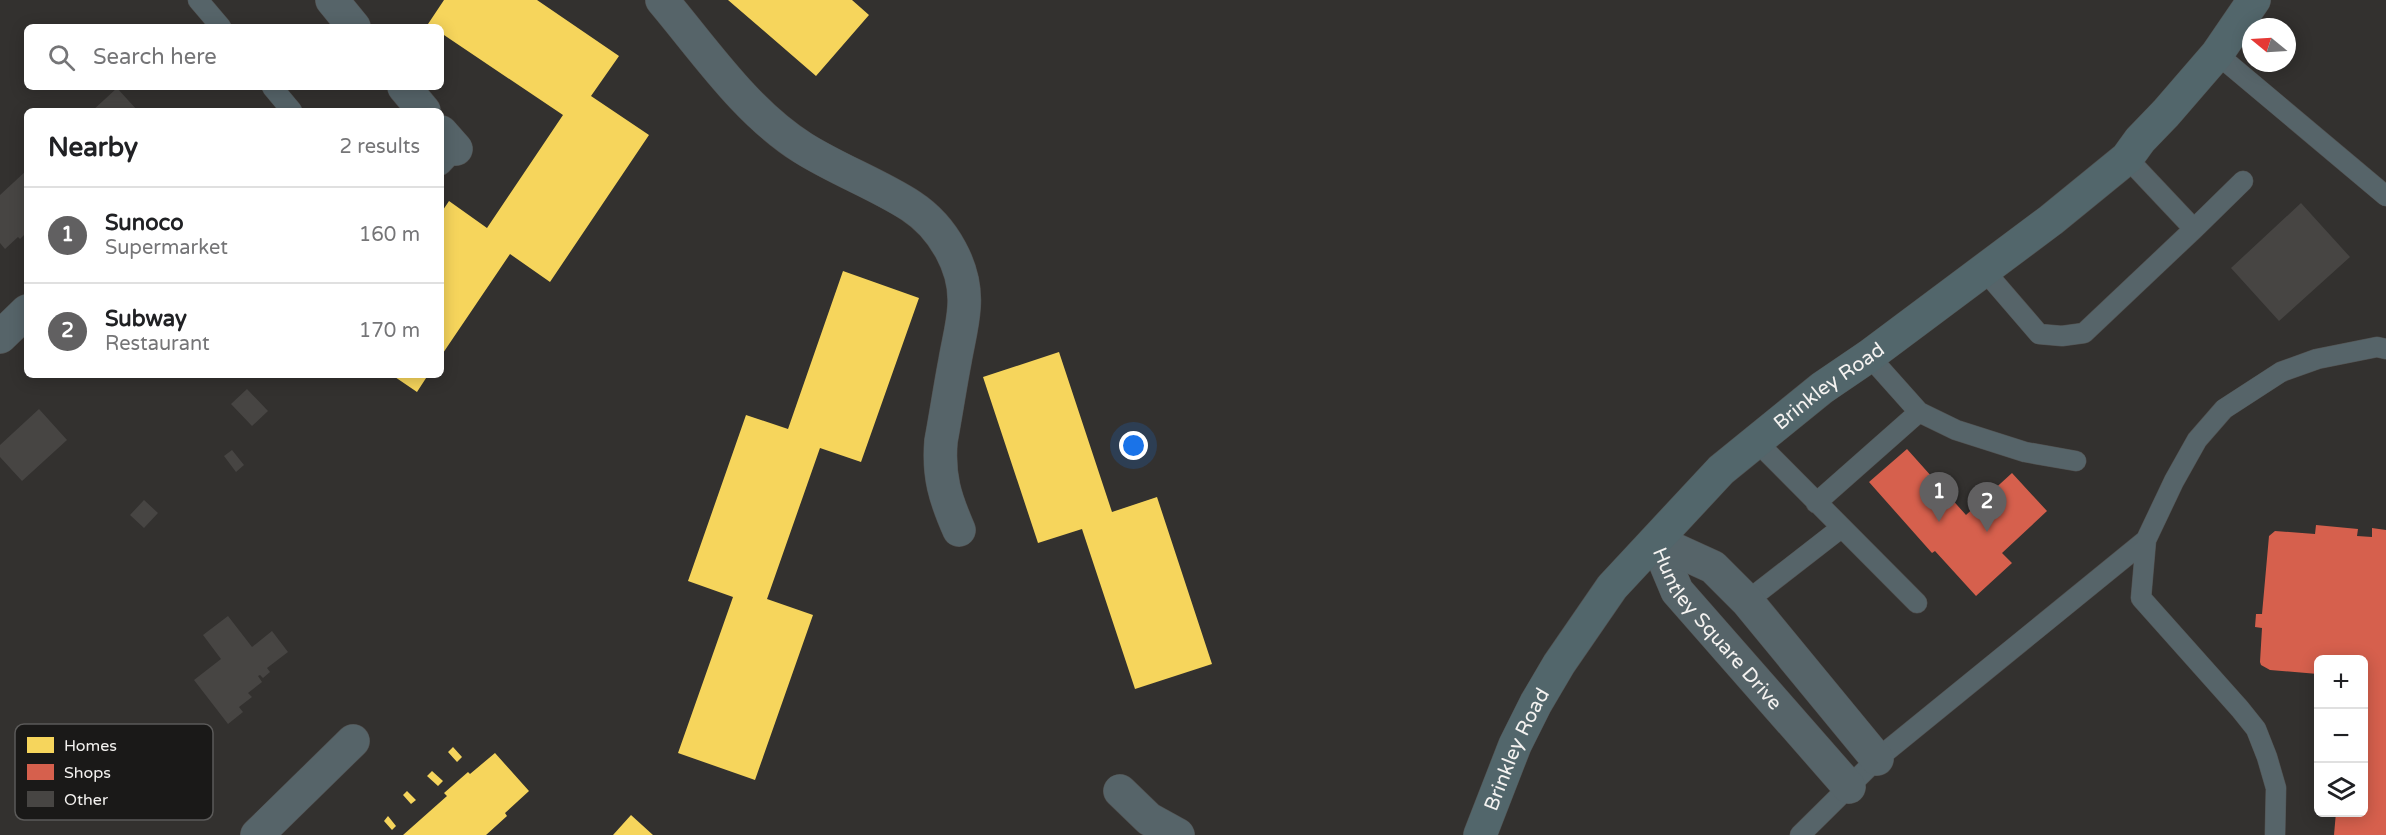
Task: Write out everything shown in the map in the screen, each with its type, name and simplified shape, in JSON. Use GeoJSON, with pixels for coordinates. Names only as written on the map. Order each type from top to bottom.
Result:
{"type":"FeatureCollection","features":[{"type":"Feature","properties":{"kind":"main road","name":"Brinkley Road"},"geometry":{"type":"LineString","coordinates":[[1480,835],[1515,745],[1536,703],[1571,646],[1612,587],[1721,470],[1757,442],[1766,432],[1821,388],[1869,356],[2051,220],[2127,158],[2140,140],[2217,54],[2254,0]]}},
{"type":"Feature","properties":{"kind":"street"},"geometry":{"type":"LineString","coordinates":[[332,0],[352,24]]}},
{"type":"Feature","properties":{"kind":"street"},"geometry":{"type":"LineString","coordinates":[[662,0],[737,90],[776,127],[802,147],[869,181],[914,208],[932,224],[947,244],[960,272],[964,306],[939,461],[942,485],[959,530]]}},
{"type":"Feature","properties":{"kind":"street"},"geometry":{"type":"LineString","coordinates":[[406,90],[422,108]]}},
{"type":"Feature","properties":{"kind":"street"},"geometry":{"type":"LineString","coordinates":[[0,337],[24,314]]}},
{"type":"Feature","properties":{"kind":"street","name":"Huntley Square Drive"},"geometry":{"type":"LineString","coordinates":[[1656,541],[1713,567],[1748,601],[1877,759]]}},
{"type":"Feature","properties":{"kind":"street","name":"Huntley Square Drive"},"geometry":{"type":"LineString","coordinates":[[1656,541],[1677,591],[1849,787]]}},
{"type":"Feature","properties":{"kind":"street"},"geometry":{"type":"LineString","coordinates":[[257,835],[353,741]]}},
{"type":"Feature","properties":{"kind":"street"},"geometry":{"type":"LineString","coordinates":[[1120,791],[1149,819],[1178,835]]}},
{"type":"Feature","properties":{"kind":"lane"},"geometry":{"type":"LineString","coordinates":[[198,0],[218,24]]}},
{"type":"Feature","properties":{"kind":"lane"},"geometry":{"type":"LineString","coordinates":[[2217,54],[2386,196]]}},
{"type":"Feature","properties":{"kind":"lane"},"geometry":{"type":"LineString","coordinates":[[274,90],[290,108]]}},
{"type":"Feature","properties":{"kind":"lane"},"geometry":{"type":"LineString","coordinates":[[2127,158],[2194,229]]}},
{"type":"Feature","properties":{"kind":"lane"},"geometry":{"type":"LineString","coordinates":[[1983,269],[2039,334],[2062,336],[2084,333],[2243,181]]}},
{"type":"Feature","properties":{"kind":"lane"},"geometry":{"type":"LineString","coordinates":[[2275,835],[2276,788],[2256,729],[2240,708],[2140,598],[2146,540],[2174,481],[2197,440],[2224,409],[2281,372],[2317,359],[2377,347],[2386,349]]}},
{"type":"Feature","properties":{"kind":"lane"},"geometry":{"type":"LineString","coordinates":[[1869,356],[1919,412],[1956,430],[2025,452],[2076,461]]}},
{"type":"Feature","properties":{"kind":"lane"},"geometry":{"type":"LineString","coordinates":[[1816,503],[1919,412]]}},
{"type":"Feature","properties":{"kind":"lane"},"geometry":{"type":"LineString","coordinates":[[1757,442],[1917,603]]}},
{"type":"Feature","properties":{"kind":"lane"},"geometry":{"type":"LineString","coordinates":[[1748,601],[1841,528]]}},
{"type":"Feature","properties":{"kind":"lane"},"geometry":{"type":"LineString","coordinates":[[1800,835],[1877,759],[2146,540]]}},
{"type":"Feature","properties":{"kind":"building: Homes"},"geometry":{"type":"Polygon","coordinates":[[[444,0],[537,0],[619,56],[591,96],[649,135],[550,282],[510,254],[444,352],[444,208],[449,201],[487,228],[563,115],[444,35],[444,24],[428,24],[444,0]]]}},
{"type":"Feature","properties":{"kind":"building: Homes"},"geometry":{"type":"Polygon","coordinates":[[[728,0],[852,0],[869,15],[816,76],[728,0]]]}},
{"type":"Feature","properties":{"kind":"building: Homes"},"geometry":{"type":"Polygon","coordinates":[[[843,271],[919,298],[861,462],[820,448],[767,599],[813,615],[755,780],[678,753],[733,597],[688,581],[746,415],[788,429],[843,271]]]}},
{"type":"Feature","properties":{"kind":"building: Homes"},"geometry":{"type":"Polygon","coordinates":[[[1059,352],[1112,512],[1157,497],[1212,664],[1135,689],[1082,529],[1038,543],[983,377],[1059,352]]]}},
{"type":"Feature","properties":{"kind":"building: Homes"},"geometry":{"type":"Polygon","coordinates":[[[396,378],[426,378],[417,392],[396,378]]]}},
{"type":"Feature","properties":{"kind":"building: Homes"},"geometry":{"type":"Polygon","coordinates":[[[453,747],[462,757],[457,762],[448,752],[453,747]]]}},
{"type":"Feature","properties":{"kind":"building: Homes"},"geometry":{"type":"Polygon","coordinates":[[[495,753],[529,791],[486,835],[403,835],[447,796],[444,793],[495,753]]]}},
{"type":"Feature","properties":{"kind":"building: Homes"},"geometry":{"type":"Polygon","coordinates":[[[432,771],[443,781],[438,786],[427,776],[432,771]]]}},
{"type":"Feature","properties":{"kind":"building: Homes"},"geometry":{"type":"Polygon","coordinates":[[[407,791],[416,800],[411,804],[403,795],[407,791]]]}},
{"type":"Feature","properties":{"kind":"building: Homes"},"geometry":{"type":"Polygon","coordinates":[[[631,815],[653,835],[613,835],[631,815]]]}},
{"type":"Feature","properties":{"kind":"building: Homes"},"geometry":{"type":"Polygon","coordinates":[[[388,816],[396,826],[392,830],[384,821],[388,816]]]}},
{"type":"Feature","properties":{"kind":"building: Shops"},"geometry":{"type":"Polygon","coordinates":[[[1907,449],[1966,515],[2012,473],[2047,511],[2002,553],[2012,563],[1976,596],[1935,551],[1932,553],[1869,482],[1907,449]]]}},
{"type":"Feature","properties":{"kind":"building: Shops"},"geometry":{"type":"Polygon","coordinates":[[[2316,525],[2358,529],[2357,536],[2372,537],[2372,528],[2386,530],[2386,835],[2334,835],[2336,817],[2368,817],[2368,655],[2314,655],[2314,674],[2270,670],[2260,662],[2262,628],[2255,627],[2256,614],[2262,614],[2269,536],[2275,531],[2315,534],[2316,525]]]}},
{"type":"Feature","properties":{"kind":"building: Other"},"geometry":{"type":"Polygon","coordinates":[[[115,90],[119,90],[135,108],[95,108],[115,90]]]}},
{"type":"Feature","properties":{"kind":"building: Other"},"geometry":{"type":"Polygon","coordinates":[[[24,173],[24,235],[20,239],[18,237],[5,249],[0,243],[0,195],[24,173]]]}},
{"type":"Feature","properties":{"kind":"building: Other"},"geometry":{"type":"Polygon","coordinates":[[[2301,203],[2350,257],[2279,321],[2231,268],[2301,203]]]}},
{"type":"Feature","properties":{"kind":"building: Other"},"geometry":{"type":"Polygon","coordinates":[[[247,389],[268,411],[252,426],[231,404],[247,389]]]}},
{"type":"Feature","properties":{"kind":"building: Other"},"geometry":{"type":"Polygon","coordinates":[[[39,409],[67,440],[22,481],[0,457],[0,445],[39,409]]]}},
{"type":"Feature","properties":{"kind":"building: Other"},"geometry":{"type":"Polygon","coordinates":[[[232,450],[244,465],[236,472],[224,456],[232,450]]]}},
{"type":"Feature","properties":{"kind":"building: Other"},"geometry":{"type":"Polygon","coordinates":[[[144,500],[158,513],[144,528],[130,515],[144,500]]]}},
{"type":"Feature","properties":{"kind":"building: Other"},"geometry":{"type":"Polygon","coordinates":[[[228,616],[252,647],[272,631],[288,652],[267,668],[270,672],[263,678],[258,676],[262,682],[248,693],[252,697],[239,707],[243,712],[228,724],[194,680],[221,659],[203,635],[228,616]]]}},
{"type":"Feature","properties":{"kind":"place","name":"Sunoco"},"geometry":{"type":"Point","coordinates":[1939,522]}},
{"type":"Feature","properties":{"kind":"place","name":"Subway"},"geometry":{"type":"Point","coordinates":[1987,532]}}]}
